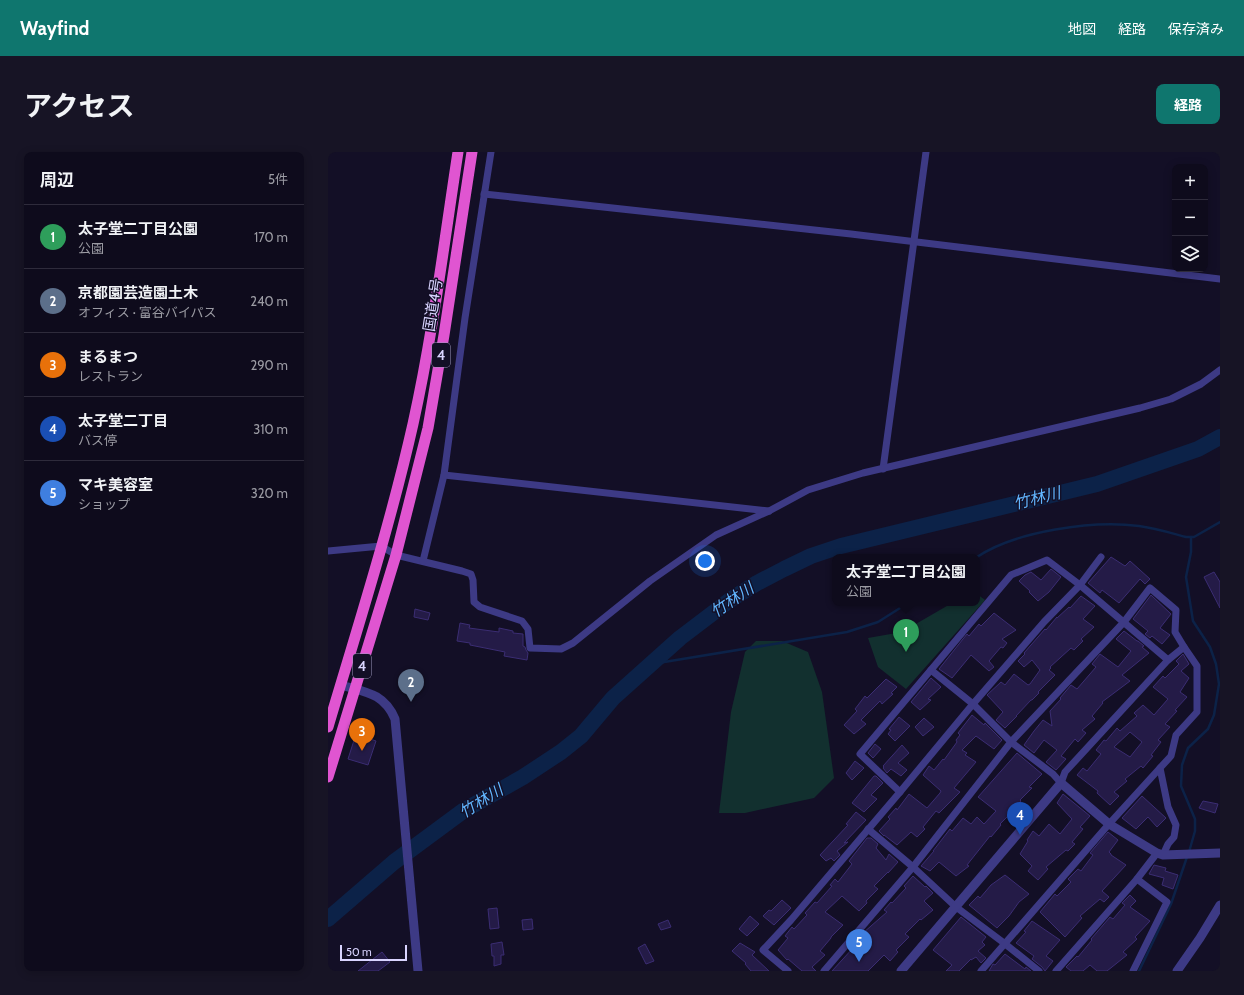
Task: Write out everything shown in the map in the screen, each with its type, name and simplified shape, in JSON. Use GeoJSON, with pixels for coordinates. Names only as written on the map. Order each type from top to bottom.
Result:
{"type":"FeatureCollection","features":[{"type":"Feature","properties":{"kind":"highway","name":"国道4号"},"geometry":{"type":"LineString","coordinates":[[381,546],[413,423],[429,341],[458,152]]}},
{"type":"Feature","properties":{"kind":"highway","name":"国道4号"},"geometry":{"type":"LineString","coordinates":[[396,555],[428,428],[438,374],[472,152]]}},
{"type":"Feature","properties":{"kind":"highway","name":"4"},"geometry":{"type":"LineString","coordinates":[[328,727],[381,546]]}},
{"type":"Feature","properties":{"kind":"highway","name":"4"},"geometry":{"type":"LineString","coordinates":[[328,777],[396,555]]}},
{"type":"Feature","properties":{"kind":"street"},"geometry":{"type":"LineString","coordinates":[[423,561],[444,475],[465,318],[490,152]]}},
{"type":"Feature","properties":{"kind":"street"},"geometry":{"type":"LineString","coordinates":[[883,469],[926,152]]}},
{"type":"Feature","properties":{"kind":"street"},"geometry":{"type":"LineString","coordinates":[[484,194],[914,241],[1220,279]]}},
{"type":"Feature","properties":{"kind":"street"},"geometry":{"type":"LineString","coordinates":[[328,551],[381,546],[396,555],[471,574],[473,580],[474,602],[480,607],[522,621],[528,629],[530,648],[561,648],[573,644],[650,581],[716,535],[769,511],[808,490],[863,473],[1055,427],[1113,415],[1170,399],[1202,384],[1220,370]]}},
{"type":"Feature","properties":{"kind":"street"},"geometry":{"type":"LineString","coordinates":[[444,475],[769,511]]}},
{"type":"Feature","properties":{"kind":"street"},"geometry":{"type":"LineString","coordinates":[[788,971],[763,950],[791,920],[1044,622],[1080,585],[1101,557]]}},
{"type":"Feature","properties":{"kind":"street"},"geometry":{"type":"LineString","coordinates":[[900,792],[860,754],[1011,575],[1047,560],[1080,585],[1168,660]]}},
{"type":"Feature","properties":{"kind":"street"},"geometry":{"type":"LineString","coordinates":[[824,971],[913,867],[1012,742],[1124,622],[1150,588],[1176,610],[1175,632],[1197,666],[1197,712],[1176,735],[1171,756],[1109,824],[981,971]]}},
{"type":"Feature","properties":{"kind":"street"},"geometry":{"type":"LineString","coordinates":[[902,971],[1061,783],[1065,772],[1168,660],[1184,647]]}},
{"type":"Feature","properties":{"kind":"street"},"geometry":{"type":"LineString","coordinates":[[931,670],[973,704],[1012,742],[1054,774],[1061,783],[1109,824],[1160,854],[1220,853]]}},
{"type":"Feature","properties":{"kind":"street"},"geometry":{"type":"LineString","coordinates":[[340,685],[356,689],[381,699],[392,711],[395,718],[408,877],[418,971]]}},
{"type":"Feature","properties":{"kind":"street"},"geometry":{"type":"LineString","coordinates":[[1056,971],[1174,837],[1176,825],[1168,807],[1160,768]]}},
{"type":"Feature","properties":{"kind":"street"},"geometry":{"type":"LineString","coordinates":[[868,829],[913,867],[956,907],[1039,971]]}},
{"type":"Feature","properties":{"kind":"street"},"geometry":{"type":"LineString","coordinates":[[1133,971],[1167,902],[1137,878]]}},
{"type":"Feature","properties":{"kind":"street"},"geometry":{"type":"LineString","coordinates":[[1177,971],[1200,938],[1220,905]]}},
{"type":"Feature","properties":{"kind":"green space"},"geometry":{"type":"Polygon","coordinates":[[[980,596],[985,600],[980,606],[980,596]]]}},
{"type":"Feature","properties":{"kind":"green space"},"geometry":{"type":"Polygon","coordinates":[[[947,606],[980,606],[906,689],[878,667],[868,638],[902,632],[947,606]]]}},
{"type":"Feature","properties":{"kind":"green space"},"geometry":{"type":"Polygon","coordinates":[[[756,641],[782,641],[808,652],[822,692],[834,778],[814,798],[745,813],[719,813],[731,712],[745,652],[756,641]]]}},
{"type":"Feature","properties":{"kind":"building"},"geometry":{"type":"Polygon","coordinates":[[[1111,557],[1125,566],[1130,561],[1150,579],[1145,584],[1140,579],[1119,603],[1102,590],[1100,593],[1088,583],[1111,557]]]}},
{"type":"Feature","properties":{"kind":"building"},"geometry":{"type":"Polygon","coordinates":[[[1051,569],[1061,577],[1049,592],[1038,601],[1019,581],[1031,572],[1041,580],[1051,569]]]}},
{"type":"Feature","properties":{"kind":"building"},"geometry":{"type":"Polygon","coordinates":[[[1214,572],[1220,582],[1220,608],[1204,577],[1214,572]]]}},
{"type":"Feature","properties":{"kind":"building"},"geometry":{"type":"Polygon","coordinates":[[[1151,595],[1171,614],[1160,628],[1170,635],[1162,644],[1152,636],[1150,638],[1145,634],[1148,631],[1133,619],[1151,595]]]}},
{"type":"Feature","properties":{"kind":"building"},"geometry":{"type":"Polygon","coordinates":[[[1081,596],[1095,606],[1083,619],[1094,627],[1081,639],[1083,641],[1074,650],[1071,648],[1050,667],[1051,668],[1049,670],[1055,675],[1005,728],[996,720],[1003,712],[987,695],[1001,682],[1005,685],[1014,674],[1028,685],[1030,684],[1040,670],[1032,660],[1024,667],[1018,661],[1045,629],[1046,630],[1057,617],[1069,607],[1070,608],[1081,596]]]}},
{"type":"Feature","properties":{"kind":"building"},"geometry":{"type":"Polygon","coordinates":[[[415,609],[430,613],[428,620],[414,617],[415,609]]]}},
{"type":"Feature","properties":{"kind":"building"},"geometry":{"type":"Polygon","coordinates":[[[994,613],[1016,630],[1002,639],[1007,643],[1003,648],[1001,647],[989,661],[994,667],[989,671],[971,655],[952,678],[939,669],[967,634],[969,636],[979,624],[981,626],[994,613]]]}},
{"type":"Feature","properties":{"kind":"building"},"geometry":{"type":"Polygon","coordinates":[[[460,623],[470,625],[469,628],[499,632],[499,628],[513,631],[513,633],[523,634],[523,646],[528,653],[527,660],[504,656],[505,652],[457,641],[460,623]]]}},
{"type":"Feature","properties":{"kind":"building"},"geometry":{"type":"Polygon","coordinates":[[[1124,631],[1144,646],[1142,647],[1149,653],[1122,675],[1130,681],[1102,702],[1103,703],[1092,716],[1095,719],[1082,730],[1086,733],[1078,742],[1075,739],[1061,756],[1066,759],[1056,770],[1046,762],[1057,750],[1044,740],[1034,753],[1024,745],[1043,720],[1052,726],[1050,711],[1071,685],[1077,689],[1096,667],[1092,664],[1100,654],[1118,667],[1131,651],[1116,639],[1124,631]]]}},
{"type":"Feature","properties":{"kind":"building"},"geometry":{"type":"Polygon","coordinates":[[[1183,654],[1189,664],[1181,671],[1189,678],[1180,692],[1187,697],[1165,724],[1170,727],[1158,740],[1161,742],[1151,755],[1153,756],[1143,768],[1141,766],[1125,779],[1127,781],[1114,792],[1119,796],[1110,805],[1097,793],[1098,791],[1077,775],[1083,768],[1087,771],[1101,754],[1096,750],[1104,740],[1106,741],[1117,728],[1120,731],[1137,716],[1134,713],[1143,705],[1154,715],[1168,699],[1153,687],[1163,676],[1165,678],[1179,664],[1176,661],[1183,654]],[[1130,732],[1114,747],[1130,757],[1142,742],[1130,732]]]}},
{"type":"Feature","properties":{"kind":"building"},"geometry":{"type":"Polygon","coordinates":[[[931,678],[941,687],[928,699],[931,700],[920,710],[911,702],[931,678]]]}},
{"type":"Feature","properties":{"kind":"building"},"geometry":{"type":"Polygon","coordinates":[[[886,679],[897,687],[891,693],[893,694],[882,704],[880,701],[861,720],[866,724],[854,734],[844,725],[857,711],[855,709],[865,696],[867,698],[886,679]]]}},
{"type":"Feature","properties":{"kind":"building"},"geometry":{"type":"Polygon","coordinates":[[[972,715],[984,725],[985,723],[1002,740],[994,749],[976,736],[962,750],[967,753],[965,755],[976,762],[954,788],[960,792],[939,813],[936,811],[923,827],[925,829],[917,837],[911,832],[897,845],[879,831],[890,819],[888,817],[896,808],[897,810],[909,794],[927,808],[940,793],[941,791],[923,775],[929,766],[934,770],[943,759],[944,760],[957,742],[956,740],[960,735],[958,733],[972,715]]]}},
{"type":"Feature","properties":{"kind":"building"},"geometry":{"type":"Polygon","coordinates":[[[899,717],[910,726],[895,741],[888,734],[891,730],[889,729],[899,717]]]}},
{"type":"Feature","properties":{"kind":"building"},"geometry":{"type":"Polygon","coordinates":[[[924,718],[934,727],[923,736],[915,727],[924,718]]]}},
{"type":"Feature","properties":{"kind":"building"},"geometry":{"type":"Polygon","coordinates":[[[356,734],[376,741],[368,765],[348,759],[356,734]]]}},
{"type":"Feature","properties":{"kind":"building"},"geometry":{"type":"Polygon","coordinates":[[[875,744],[881,749],[873,758],[868,753],[875,744]]]}},
{"type":"Feature","properties":{"kind":"building"},"geometry":{"type":"Polygon","coordinates":[[[902,745],[909,753],[898,763],[907,770],[901,776],[891,769],[887,773],[883,766],[902,745]]]}},
{"type":"Feature","properties":{"kind":"building"},"geometry":{"type":"Polygon","coordinates":[[[1017,753],[1042,774],[1029,787],[1032,788],[1020,800],[1021,801],[1000,824],[1001,825],[991,837],[990,836],[967,865],[969,866],[956,876],[939,862],[930,871],[921,866],[950,829],[952,831],[963,818],[971,824],[977,817],[984,824],[996,811],[978,797],[1017,753]]]}},
{"type":"Feature","properties":{"kind":"building"},"geometry":{"type":"Polygon","coordinates":[[[855,761],[864,768],[852,780],[846,773],[855,761]]]}},
{"type":"Feature","properties":{"kind":"building"},"geometry":{"type":"Polygon","coordinates":[[[874,776],[876,776],[883,783],[871,795],[877,799],[864,812],[852,803],[874,776]]]}},
{"type":"Feature","properties":{"kind":"building"},"geometry":{"type":"Polygon","coordinates":[[[1063,794],[1090,816],[1080,827],[1083,829],[1072,842],[1075,844],[1046,867],[1048,869],[1038,880],[1028,871],[1032,866],[1020,854],[1033,831],[1039,836],[1049,824],[1060,834],[1072,819],[1057,803],[1063,794]]]}},
{"type":"Feature","properties":{"kind":"building"},"geometry":{"type":"Polygon","coordinates":[[[1142,796],[1166,818],[1157,827],[1148,817],[1136,829],[1122,818],[1142,796]]]}},
{"type":"Feature","properties":{"kind":"building"},"geometry":{"type":"Polygon","coordinates":[[[1203,801],[1218,804],[1215,813],[1199,808],[1203,801]]]}},
{"type":"Feature","properties":{"kind":"building"},"geometry":{"type":"Polygon","coordinates":[[[856,812],[866,820],[844,843],[848,842],[837,851],[840,855],[834,861],[831,858],[826,861],[820,855],[848,825],[846,824],[856,812]]]}},
{"type":"Feature","properties":{"kind":"building"},"geometry":{"type":"Polygon","coordinates":[[[1108,832],[1118,840],[1109,852],[1126,865],[1102,891],[1109,897],[1104,902],[1100,899],[1080,916],[1082,918],[1065,937],[1040,912],[1055,894],[1057,896],[1071,882],[1068,879],[1078,869],[1081,871],[1093,855],[1090,853],[1108,832]]]}},
{"type":"Feature","properties":{"kind":"building"},"geometry":{"type":"Polygon","coordinates":[[[867,838],[871,838],[878,844],[876,848],[886,860],[889,854],[898,862],[874,886],[878,889],[866,901],[867,903],[859,911],[842,896],[825,912],[843,925],[820,951],[825,955],[812,967],[816,971],[802,971],[788,959],[787,960],[778,950],[788,938],[785,936],[792,927],[794,929],[807,915],[805,913],[815,902],[817,903],[832,886],[830,885],[835,879],[838,882],[852,864],[849,861],[867,838]]]}},
{"type":"Feature","properties":{"kind":"building"},"geometry":{"type":"Polygon","coordinates":[[[1154,865],[1166,868],[1165,871],[1178,875],[1173,889],[1162,885],[1164,878],[1149,874],[1154,865]]]}},
{"type":"Feature","properties":{"kind":"building"},"geometry":{"type":"Polygon","coordinates":[[[1005,875],[1029,894],[1019,902],[1009,916],[997,928],[969,905],[978,896],[980,898],[991,885],[1005,875]]]}},
{"type":"Feature","properties":{"kind":"building"},"geometry":{"type":"Polygon","coordinates":[[[913,876],[933,893],[924,901],[933,910],[921,920],[920,919],[905,934],[909,937],[896,950],[898,952],[890,961],[884,955],[868,971],[832,971],[853,948],[852,946],[863,933],[887,912],[884,910],[906,888],[904,886],[913,876]]]}},
{"type":"Feature","properties":{"kind":"building"},"geometry":{"type":"Polygon","coordinates":[[[1130,895],[1136,901],[1130,907],[1150,921],[1135,937],[1137,939],[1123,952],[1127,955],[1107,971],[1097,971],[1090,965],[1083,971],[1071,971],[1066,967],[1077,956],[1078,957],[1110,917],[1113,919],[1125,905],[1122,903],[1130,895]]]}},
{"type":"Feature","properties":{"kind":"building"},"geometry":{"type":"Polygon","coordinates":[[[782,900],[791,908],[774,925],[763,916],[769,910],[771,911],[782,900]]]}},
{"type":"Feature","properties":{"kind":"building"},"geometry":{"type":"Polygon","coordinates":[[[497,908],[499,928],[490,929],[488,909],[497,908]]]}},
{"type":"Feature","properties":{"kind":"building"},"geometry":{"type":"Polygon","coordinates":[[[750,916],[759,924],[747,936],[739,929],[750,916]]]}},
{"type":"Feature","properties":{"kind":"building"},"geometry":{"type":"Polygon","coordinates":[[[961,917],[986,937],[982,942],[985,945],[978,951],[986,958],[981,963],[976,957],[971,959],[959,971],[946,971],[952,965],[933,950],[961,917]]]}},
{"type":"Feature","properties":{"kind":"building"},"geometry":{"type":"Polygon","coordinates":[[[532,919],[533,929],[523,930],[522,920],[532,919]]]}},
{"type":"Feature","properties":{"kind":"building"},"geometry":{"type":"Polygon","coordinates":[[[668,920],[671,927],[661,930],[658,924],[668,920]]]}},
{"type":"Feature","properties":{"kind":"building"},"geometry":{"type":"Polygon","coordinates":[[[1032,921],[1060,940],[1046,956],[1053,961],[1045,971],[1032,959],[1034,956],[1016,943],[1026,932],[1024,931],[1032,921]]]}},
{"type":"Feature","properties":{"kind":"building"},"geometry":{"type":"Polygon","coordinates":[[[502,942],[504,955],[501,955],[501,964],[494,966],[494,956],[492,956],[491,944],[502,942]]]}},
{"type":"Feature","properties":{"kind":"building"},"geometry":{"type":"Polygon","coordinates":[[[740,943],[755,952],[752,955],[769,971],[751,971],[745,964],[746,963],[732,951],[740,943]]]}},
{"type":"Feature","properties":{"kind":"building"},"geometry":{"type":"Polygon","coordinates":[[[645,944],[654,961],[646,964],[638,948],[645,944]]]}},
{"type":"Feature","properties":{"kind":"building"},"geometry":{"type":"Polygon","coordinates":[[[382,952],[390,962],[378,971],[358,971],[382,952]]]}},
{"type":"Feature","properties":{"kind":"building"},"geometry":{"type":"Polygon","coordinates":[[[1005,954],[1025,969],[1026,967],[1031,971],[989,971],[993,964],[995,965],[1005,954]]]}},
{"type":"Feature","properties":{"kind":"waterway","name":"竹林川"},"geometry":{"type":"LineString","coordinates":[[328,919],[394,862],[463,811],[523,777],[561,752],[581,736],[613,698],[680,638],[730,600],[757,583],[811,556],[841,546],[1097,484],[1198,449],[1220,437]]}},
{"type":"Feature","properties":{"kind":"waterway"},"geometry":{"type":"LineString","coordinates":[[980,555],[1012,540],[1033,534],[1078,526],[1139,526],[1186,537],[1194,537],[1220,522]]}},
{"type":"Feature","properties":{"kind":"waterway"},"geometry":{"type":"LineString","coordinates":[[1189,852],[1195,831],[1195,819],[1181,786],[1182,765],[1188,748],[1208,729],[1214,715],[1219,684],[1216,664],[1210,647],[1193,621],[1186,577],[1191,552],[1191,537]]}},
{"type":"Feature","properties":{"kind":"waterway"},"geometry":{"type":"LineString","coordinates":[[652,664],[847,632],[878,622],[903,606]]}},
{"type":"Feature","properties":{"kind":"waterway"},"geometry":{"type":"LineString","coordinates":[[1139,971],[1171,904],[1187,857]]}},
{"type":"Feature","properties":{"kind":"place","name":"太子堂二丁目公園"},"geometry":{"type":"Point","coordinates":[906,652]}},
{"type":"Feature","properties":{"kind":"place","name":"京都園芸造園土木"},"geometry":{"type":"Point","coordinates":[411,702]}},
{"type":"Feature","properties":{"kind":"place","name":"まるまつ"},"geometry":{"type":"Point","coordinates":[362,751]}},
{"type":"Feature","properties":{"kind":"place","name":"太子堂二丁目"},"geometry":{"type":"Point","coordinates":[1020,835]}},
{"type":"Feature","properties":{"kind":"place","name":"マキ美容室"},"geometry":{"type":"Point","coordinates":[859,962]}}]}
